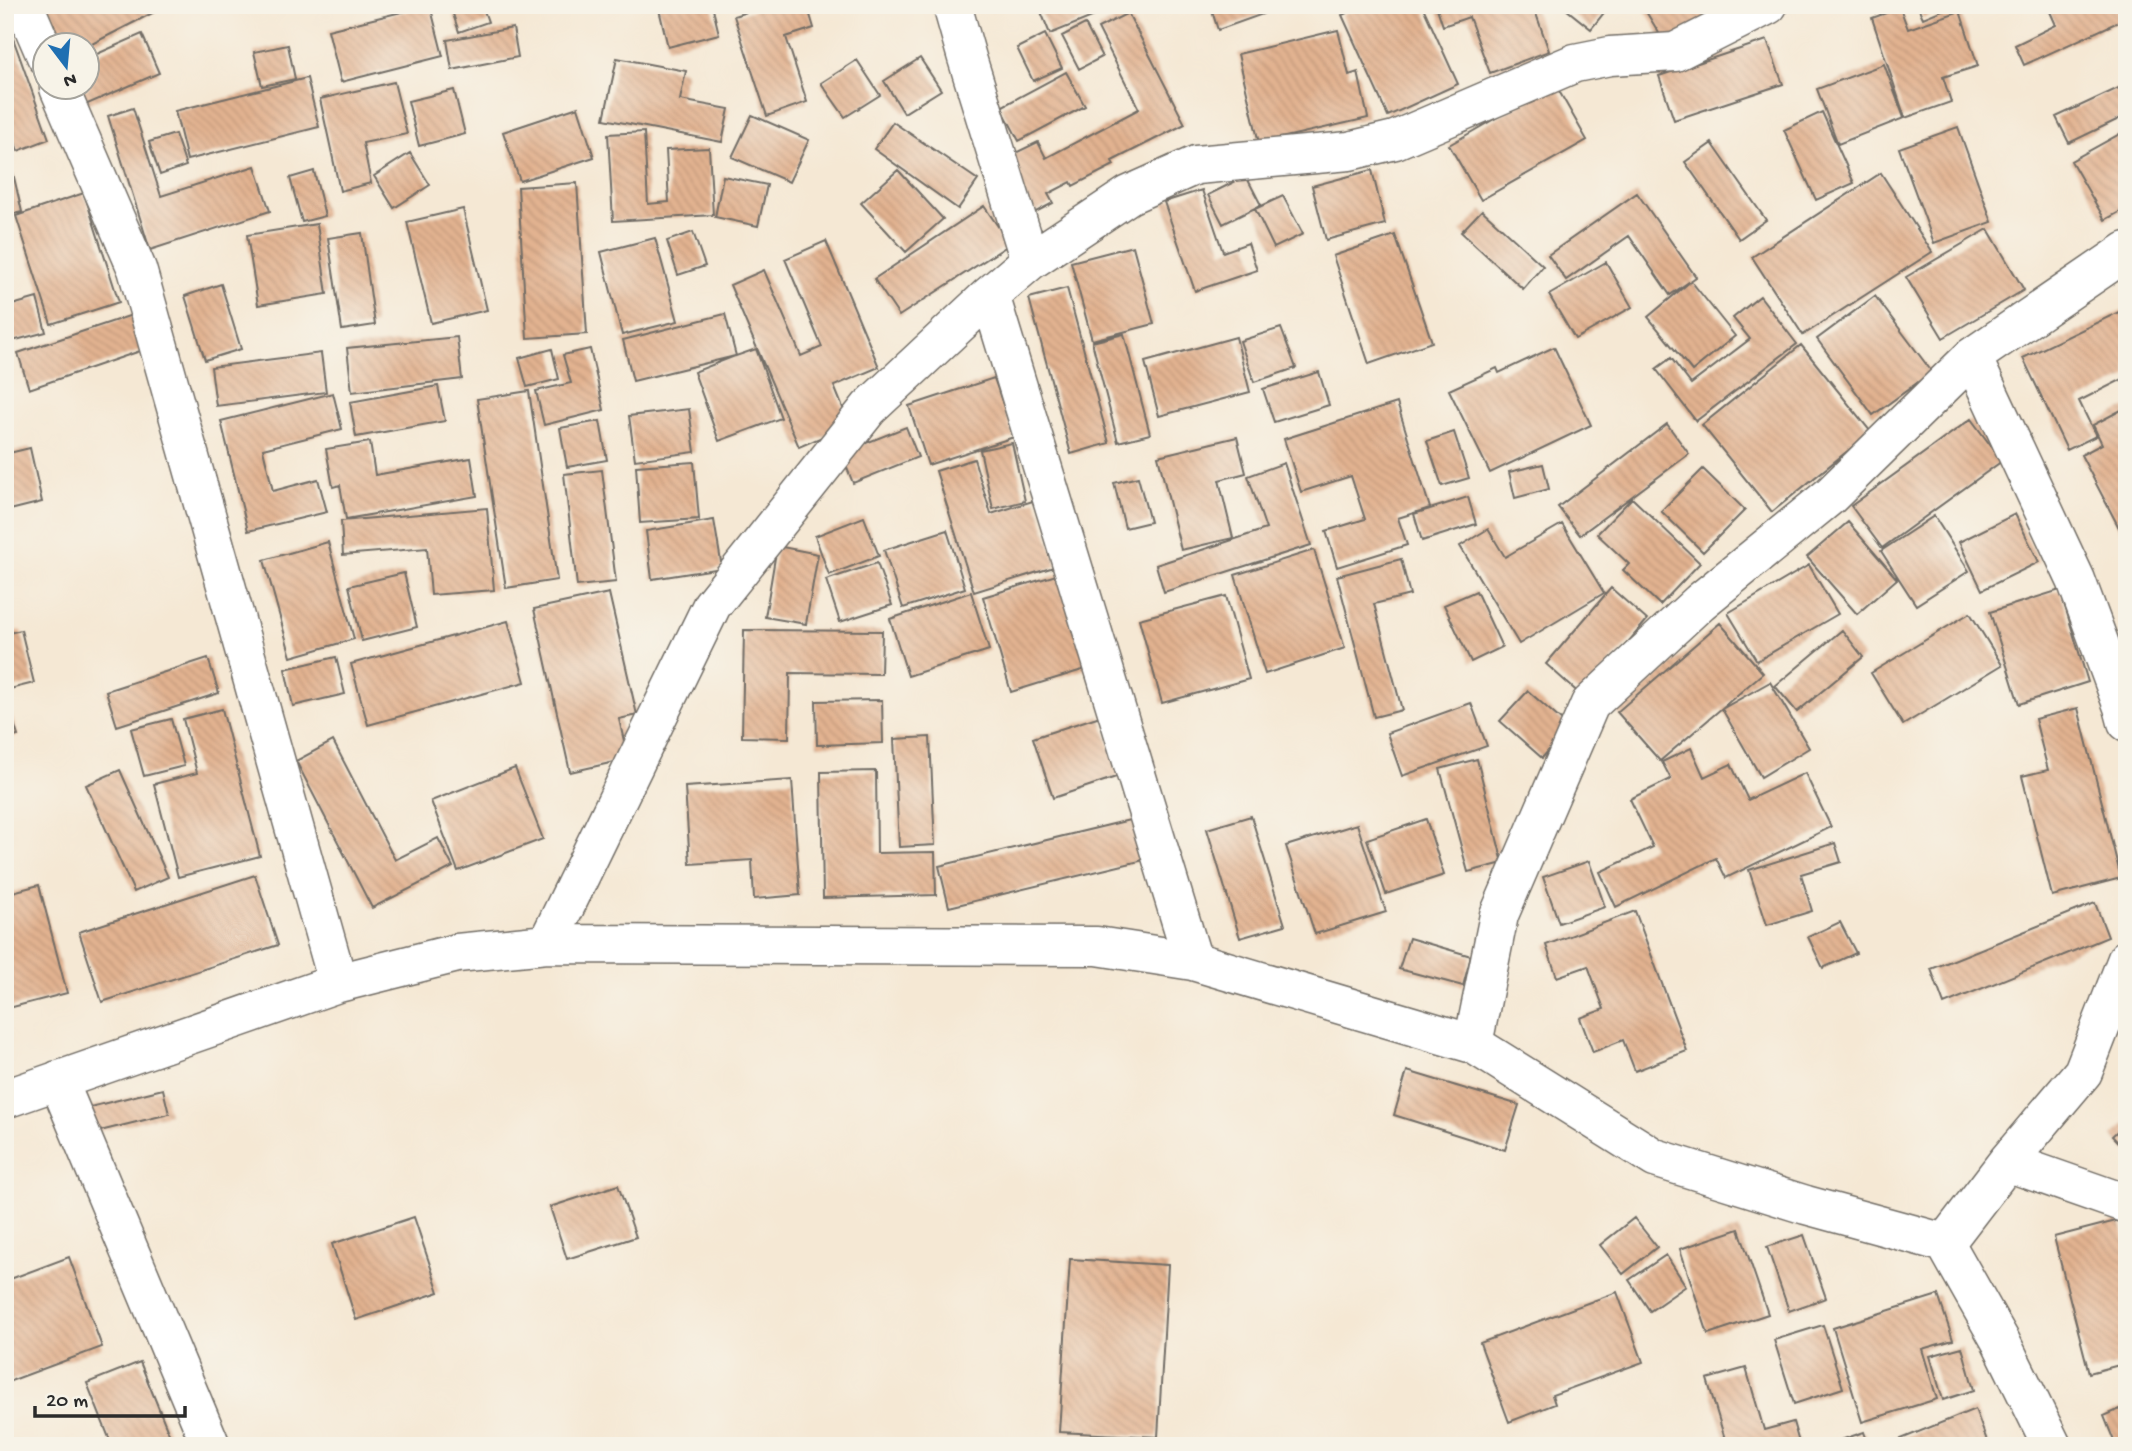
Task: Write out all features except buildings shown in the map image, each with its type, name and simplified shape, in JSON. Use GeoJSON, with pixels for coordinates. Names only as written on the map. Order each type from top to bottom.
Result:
{"type":"FeatureCollection","features":[{"type":"Feature","properties":{"kind":"street"},"geometry":{"type":"LineString","coordinates":[[24,5],[36,32]]}},
{"type":"Feature","properties":{"kind":"street"},"geometry":{"type":"LineString","coordinates":[[953,5],[1030,261]]}},
{"type":"Feature","properties":{"kind":"street"},"geometry":{"type":"LineString","coordinates":[[547,944],[712,605],[869,408],[1030,261],[1129,195],[1196,165],[1349,151],[1395,140],[1575,63],[1610,56],[1675,52],[1768,5]]}},
{"type":"Feature","properties":{"kind":"street"},"geometry":{"type":"LineString","coordinates":[[65,102],[137,269],[338,983]]}},
{"type":"Feature","properties":{"kind":"street"},"geometry":{"type":"LineString","coordinates":[[1473,1044],[1499,915],[1590,704],[1699,602],[1830,496],[1972,357],[2127,250]]}},
{"type":"Feature","properties":{"kind":"street"},"geometry":{"type":"LineString","coordinates":[[990,295],[1193,961]]}},
{"type":"Feature","properties":{"kind":"street"},"geometry":{"type":"LineString","coordinates":[[1972,357],[2076,580],[2127,722]]}},
{"type":"Feature","properties":{"kind":"street"},"geometry":{"type":"LineString","coordinates":[[5,1099],[338,983],[457,953],[547,944],[1097,946],[1193,961],[1473,1044],[1655,1158],[1806,1206],[1945,1242],[2001,1342],[2052,1446]]}},
{"type":"Feature","properties":{"kind":"street"},"geometry":{"type":"LineString","coordinates":[[1945,1242],[2007,1162],[2083,1072],[2127,959]]}},
{"type":"Feature","properties":{"kind":"street"},"geometry":{"type":"LineString","coordinates":[[58,1080],[211,1446]]}},
{"type":"Feature","properties":{"kind":"street"},"geometry":{"type":"LineString","coordinates":[[2007,1162],[2127,1204]]}}]}
